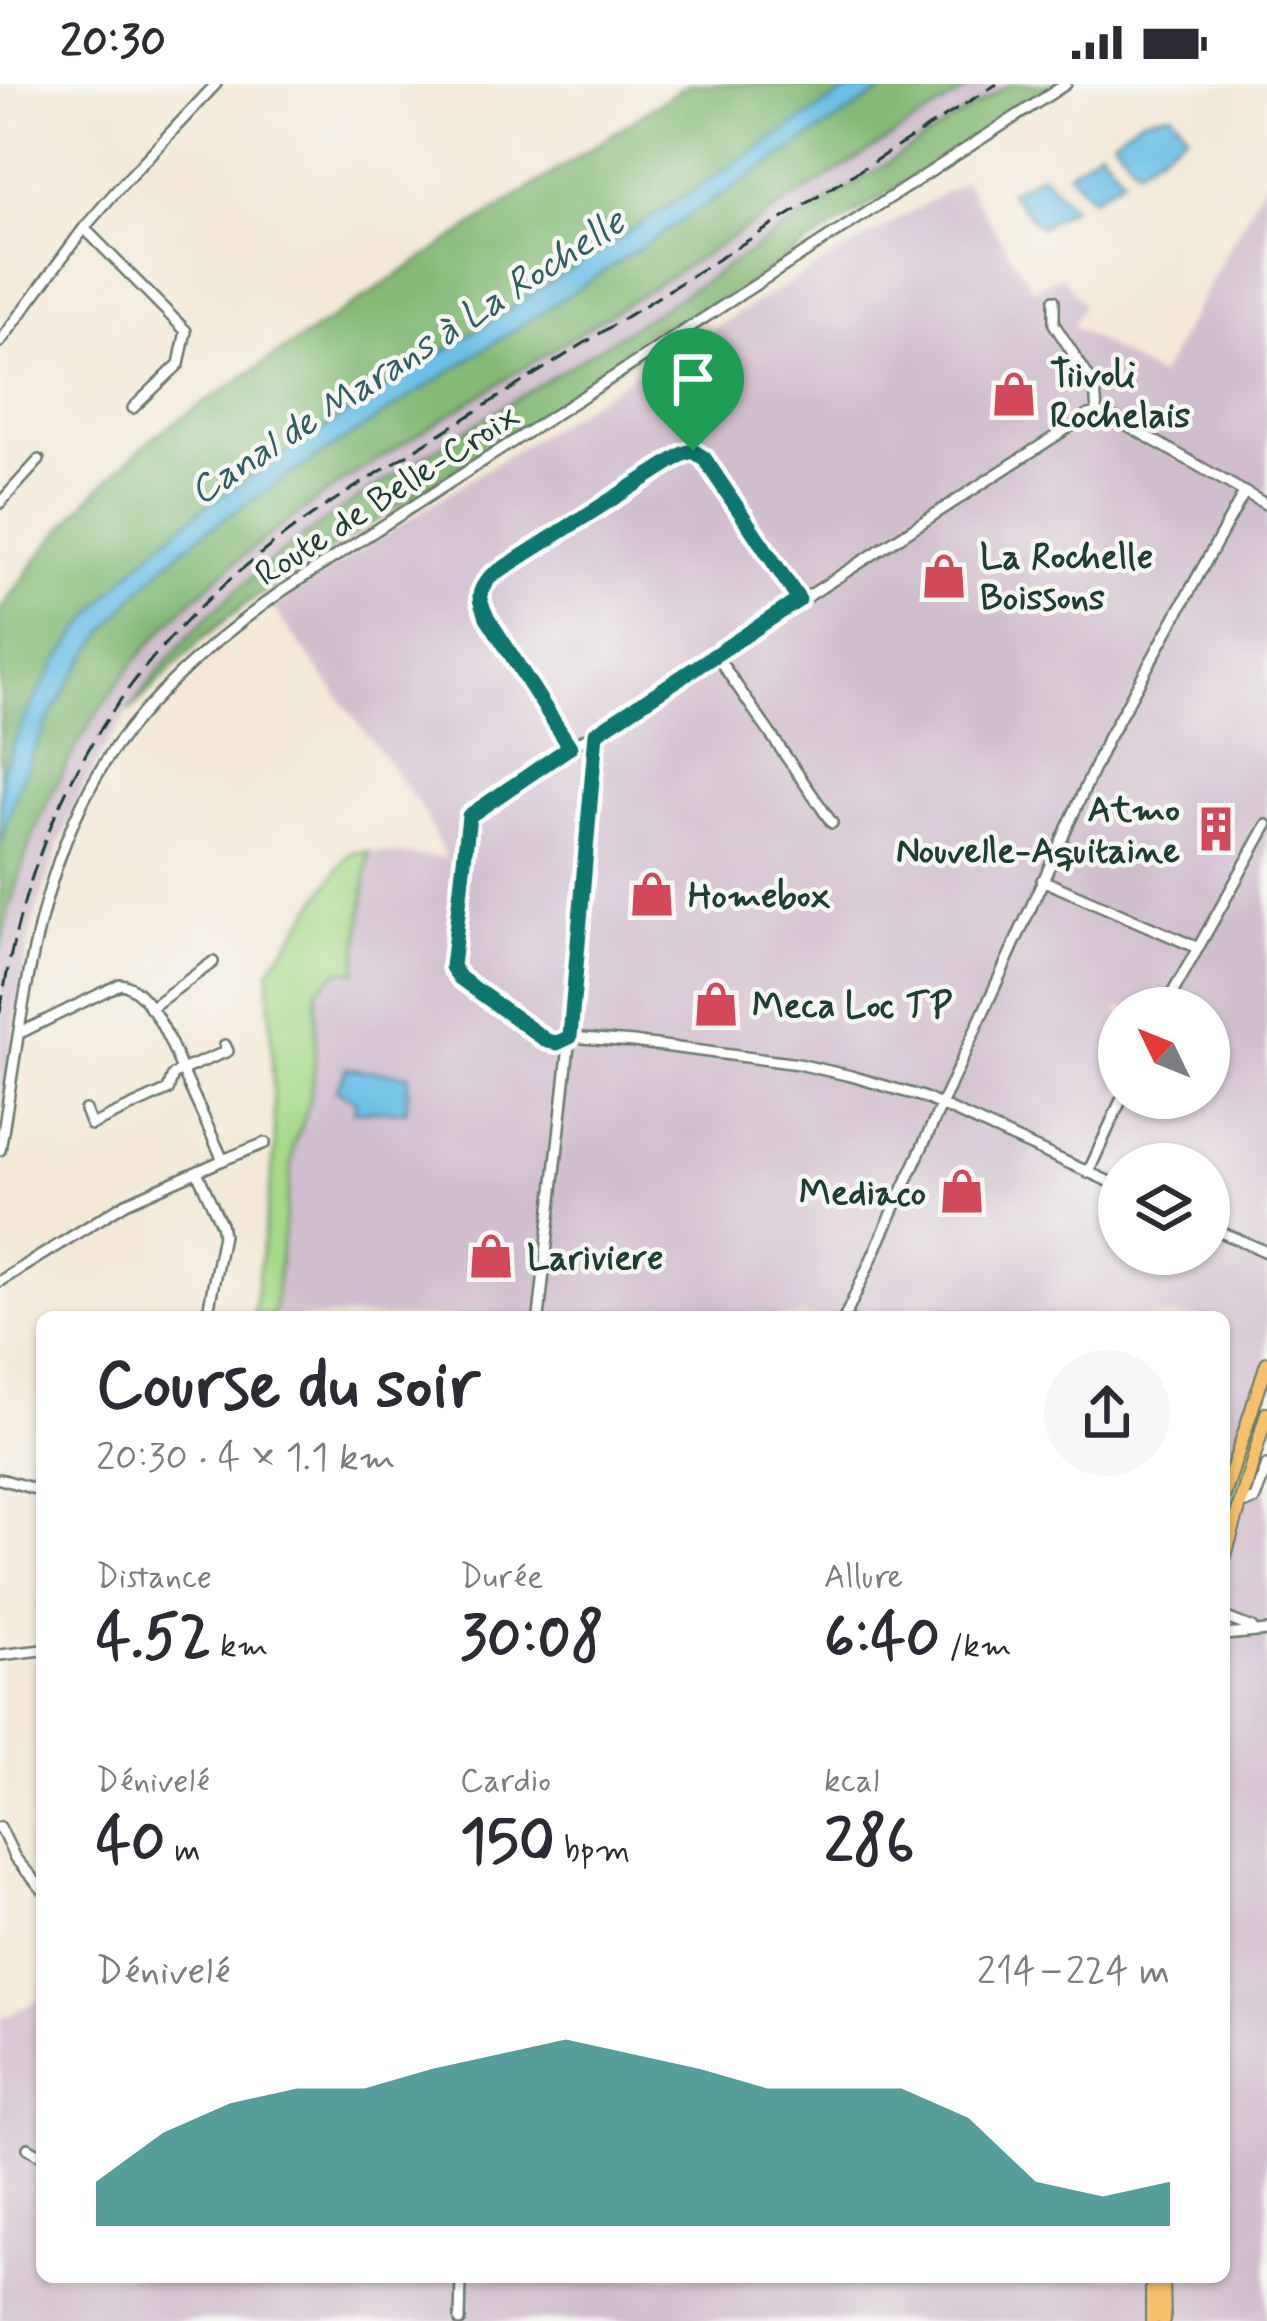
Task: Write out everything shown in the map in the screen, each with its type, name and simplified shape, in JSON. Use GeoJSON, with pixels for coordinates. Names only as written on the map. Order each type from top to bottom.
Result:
{"type":"FeatureCollection","features":[{"type":"Feature","properties":{"kind":"main road"},"geometry":{"type":"LineString","coordinates":[[1230,1477],[1267,1363]]}},
{"type":"Feature","properties":{"kind":"main road"},"geometry":{"type":"LineString","coordinates":[[1230,1536],[1267,1413]]}},
{"type":"Feature","properties":{"kind":"main road"},"geometry":{"type":"LineString","coordinates":[[1152,2283],[1152,2321]]}},
{"type":"Feature","properties":{"kind":"main road"},"geometry":{"type":"LineString","coordinates":[[1163,2283],[1164,2321]]}},
{"type":"Feature","properties":{"kind":"street"},"geometry":{"type":"LineString","coordinates":[[0,342],[84,228],[216,84]]}},
{"type":"Feature","properties":{"kind":"street","name":"Route de Belle-Croix"},"geometry":{"type":"LineString","coordinates":[[0,1150],[38,934],[64,850],[106,761],[128,730],[188,666],[282,591],[1066,84]]}},
{"type":"Feature","properties":{"kind":"street"},"geometry":{"type":"LineString","coordinates":[[84,228],[186,331],[179,364],[133,409]]}},
{"type":"Feature","properties":{"kind":"street"},"geometry":{"type":"LineString","coordinates":[[1054,300],[1054,324],[1095,387],[1097,413]]}},
{"type":"Feature","properties":{"kind":"street"},"geometry":{"type":"LineString","coordinates":[[1098,1177],[923,1097],[851,1076],[798,1064],[570,1037],[557,1043],[547,1041],[460,978],[452,967],[469,816],[1088,415],[1118,420],[1267,505]]}},
{"type":"Feature","properties":{"kind":"street"},"geometry":{"type":"LineString","coordinates":[[570,747],[478,599],[491,576],[693,451],[704,458],[799,600]]}},
{"type":"Feature","properties":{"kind":"street"},"geometry":{"type":"LineString","coordinates":[[0,503],[39,460]]}},
{"type":"Feature","properties":{"kind":"street"},"geometry":{"type":"LineString","coordinates":[[848,1311],[1106,742],[1244,493]]}},
{"type":"Feature","properties":{"kind":"street"},"geometry":{"type":"LineString","coordinates":[[715,654],[832,823]]}},
{"type":"Feature","properties":{"kind":"street"},"geometry":{"type":"LineString","coordinates":[[540,1311],[570,1037],[596,733]]}},
{"type":"Feature","properties":{"kind":"street"},"geometry":{"type":"LineString","coordinates":[[1176,987],[1267,825]]}},
{"type":"Feature","properties":{"kind":"street"},"geometry":{"type":"LineString","coordinates":[[1042,880],[1198,948]]}},
{"type":"Feature","properties":{"kind":"street"},"geometry":{"type":"LineString","coordinates":[[150,1008],[213,962]]}},
{"type":"Feature","properties":{"kind":"street"},"geometry":{"type":"LineString","coordinates":[[20,1033],[120,984],[134,988],[166,1032],[223,1160]]}},
{"type":"Feature","properties":{"kind":"street"},"geometry":{"type":"LineString","coordinates":[[86,1110],[91,1124],[168,1090],[173,1075],[227,1051],[225,1045]]}},
{"type":"Feature","properties":{"kind":"street"},"geometry":{"type":"LineString","coordinates":[[1088,1172],[1112,1119]]}},
{"type":"Feature","properties":{"kind":"street"},"geometry":{"type":"LineString","coordinates":[[0,1281],[126,1203],[265,1143]]}},
{"type":"Feature","properties":{"kind":"street"},"geometry":{"type":"LineString","coordinates":[[197,1172],[223,1235],[208,1311]]}},
{"type":"Feature","properties":{"kind":"street"},"geometry":{"type":"LineString","coordinates":[[1230,1235],[1267,1252]]}},
{"type":"Feature","properties":{"kind":"street"},"geometry":{"type":"LineString","coordinates":[[1238,1506],[1255,1499],[1267,1465]]}},
{"type":"Feature","properties":{"kind":"street"},"geometry":{"type":"LineString","coordinates":[[0,1479],[36,1489]]}},
{"type":"Feature","properties":{"kind":"street"},"geometry":{"type":"LineString","coordinates":[[1230,1618],[1262,1631]]}},
{"type":"Feature","properties":{"kind":"street"},"geometry":{"type":"LineString","coordinates":[[1230,1634],[1262,1631]]}},
{"type":"Feature","properties":{"kind":"street"},"geometry":{"type":"LineString","coordinates":[[0,1655],[36,1651]]}},
{"type":"Feature","properties":{"kind":"street"},"geometry":{"type":"LineString","coordinates":[[0,1827],[15,1858],[36,1881]]}},
{"type":"Feature","properties":{"kind":"street"},"geometry":{"type":"LineString","coordinates":[[0,1865],[15,1858]]}},
{"type":"Feature","properties":{"kind":"street"},"geometry":{"type":"LineString","coordinates":[[28,2148],[36,2153]]}},
{"type":"Feature","properties":{"kind":"street"},"geometry":{"type":"LineString","coordinates":[[460,2321],[461,2283]]}},
{"type":"Feature","properties":{"kind":"shaded area"},"geometry":{"type":"Polygon","coordinates":[[[976,84],[1010,84],[352,501],[240,584],[151,678],[80,793],[54,858],[30,933],[0,1115],[0,951],[23,866],[84,732],[141,654],[184,608],[339,484],[976,84]]]}},
{"type":"Feature","properties":{"kind":"shaded area"},"geometry":{"type":"Polygon","coordinates":[[[1267,177],[1267,2321],[0,2321],[0,2020],[36,2001],[36,2283],[1230,2283],[1230,1311],[274,1311],[294,1143],[314,1081],[317,989],[340,970],[356,971],[369,852],[445,858],[424,812],[272,607],[633,375],[964,181],[1033,290],[1061,275],[1083,304],[1073,326],[1159,377],[1267,177]]]}},
{"type":"Feature","properties":{"kind":"green space"},"geometry":{"type":"Polygon","coordinates":[[[688,84],[976,84],[339,484],[200,593],[149,646],[90,724],[44,811],[0,951],[0,611],[47,546],[157,434],[688,84]]]}},
{"type":"Feature","properties":{"kind":"green space"},"geometry":{"type":"Polygon","coordinates":[[[1010,84],[1059,84],[250,601],[204,637],[129,711],[228,597],[305,535],[1010,84]]]}},
{"type":"Feature","properties":{"kind":"green space"},"geometry":{"type":"Polygon","coordinates":[[[369,852],[356,972],[340,970],[317,989],[312,1087],[294,1143],[274,1311],[254,1311],[275,1148],[269,971],[350,853],[369,852]]]}},
{"type":"Feature","properties":{"kind":"green space"},"geometry":{"type":"Polygon","coordinates":[[[1267,1371],[1267,1389],[1230,1518],[1230,1490],[1267,1371]]]}},
{"type":"Feature","properties":{"kind":"water"},"geometry":{"type":"Polygon","coordinates":[[[858,84],[893,84],[284,479],[169,561],[104,633],[60,699],[25,770],[0,846],[2,772],[47,678],[118,585],[175,531],[238,484],[858,84]]]}},
{"type":"Feature","properties":{"kind":"water"},"geometry":{"type":"Polygon","coordinates":[[[1171,112],[1188,133],[1137,169],[1113,139],[1142,118],[1171,112]]]}},
{"type":"Feature","properties":{"kind":"water"},"geometry":{"type":"Polygon","coordinates":[[[1100,149],[1123,178],[1091,199],[1068,172],[1100,149]]]}},
{"type":"Feature","properties":{"kind":"water"},"geometry":{"type":"Polygon","coordinates":[[[1041,174],[1072,207],[1040,228],[1009,192],[1041,174]]]}},
{"type":"Feature","properties":{"kind":"water"},"geometry":{"type":"Polygon","coordinates":[[[347,1068],[409,1075],[406,1111],[354,1111],[356,1101],[336,1090],[347,1068]]]}},
{"type":"Feature","properties":{"kind":"railway"},"geometry":{"type":"LineString","coordinates":[[0,1013],[17,930],[40,854],[70,785],[106,720],[151,660],[202,605],[330,503],[997,84]]}},
{"type":"Feature","properties":{"kind":"place","name":"Tiivoli Rochelais"},"geometry":{"type":"Point","coordinates":[1014,394]}},
{"type":"Feature","properties":{"kind":"place","name":"La Rochelle Boissons"},"geometry":{"type":"Point","coordinates":[944,576]}},
{"type":"Feature","properties":{"kind":"place","name":"Atmo Nouvelle-Aquitaine"},"geometry":{"type":"Point","coordinates":[1216,829]}},
{"type":"Feature","properties":{"kind":"place","name":"Homebox"},"geometry":{"type":"Point","coordinates":[652,894]}},
{"type":"Feature","properties":{"kind":"place","name":"Meca Loc TP"},"geometry":{"type":"Point","coordinates":[716,1004]}},
{"type":"Feature","properties":{"kind":"place","name":"Mediaco"},"geometry":{"type":"Point","coordinates":[962,1191]}},
{"type":"Feature","properties":{"kind":"place","name":"Lariviere"},"geometry":{"type":"Point","coordinates":[491,1256]}},
{"type":"Feature","properties":{"kind":"route"},"geometry":{"type":"LineString","coordinates":[[693,451],[704,458],[799,600],[596,733],[570,1037],[557,1043],[547,1041],[460,978],[452,967],[469,816],[570,747],[478,599],[491,576],[693,451]]}},
{"type":"Feature","properties":{"kind":"water label","name":"Canal de Marans à La Rochelle"},"geometry":{"type":"Point","coordinates":[406,355]}}]}
